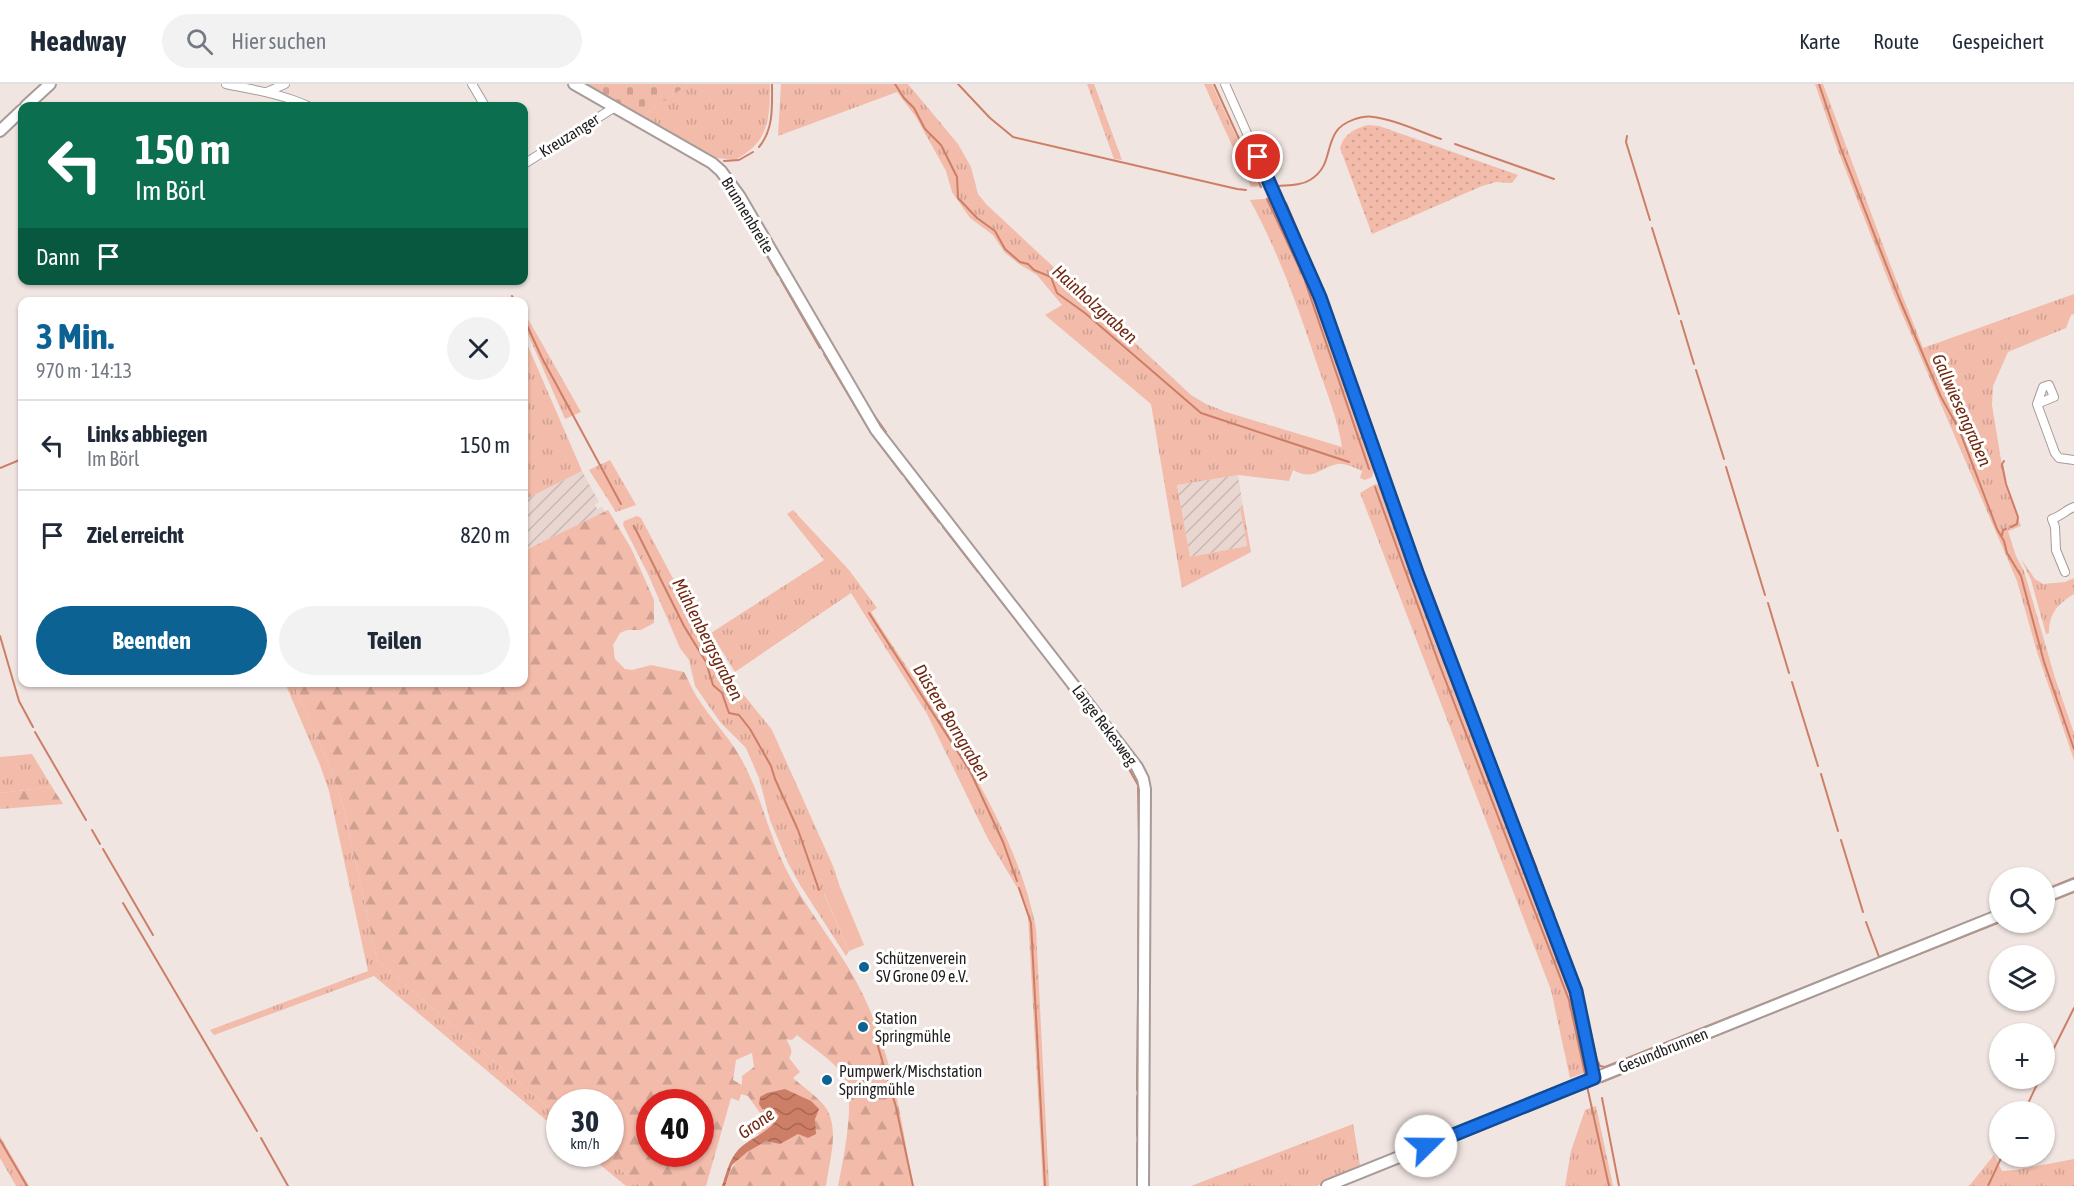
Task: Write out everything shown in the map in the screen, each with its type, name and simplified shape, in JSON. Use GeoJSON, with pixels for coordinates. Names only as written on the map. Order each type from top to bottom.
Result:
{"type":"FeatureCollection","features":[{"type":"Feature","properties":{"kind":"street"},"geometry":{"type":"LineString","coordinates":[[30,102],[50,84]]}},
{"type":"Feature","properties":{"kind":"street"},"geometry":{"type":"LineString","coordinates":[[226,84],[254,87],[299,102]]}},
{"type":"Feature","properties":{"kind":"street"},"geometry":{"type":"LineString","coordinates":[[267,92],[285,84]]}},
{"type":"Feature","properties":{"kind":"street"},"geometry":{"type":"LineString","coordinates":[[472,84],[483,102]]}},
{"type":"Feature","properties":{"kind":"street","name":"Brunnenbreite"},"geometry":{"type":"LineString","coordinates":[[574,84],[722,171],[740,197],[861,407]]}},
{"type":"Feature","properties":{"kind":"street"},"geometry":{"type":"LineString","coordinates":[[1225,84],[1320,297],[1418,575],[1576,991],[1594,1078]]}},
{"type":"Feature","properties":{"kind":"street","name":"Kreuzanger"},"geometry":{"type":"LineString","coordinates":[[528,161],[615,107]]}},
{"type":"Feature","properties":{"kind":"street"},"geometry":{"type":"LineString","coordinates":[[0,130],[18,114]]}},
{"type":"Feature","properties":{"kind":"street"},"geometry":{"type":"LineString","coordinates":[[2037,404],[2055,453],[2059,458],[2074,460]]}},
{"type":"Feature","properties":{"kind":"street","name":"Lange Rekesweg"},"geometry":{"type":"LineString","coordinates":[[861,407],[876,430],[1137,767],[1143,779],[1145,789],[1143,1186]]}},
{"type":"Feature","properties":{"kind":"street"},"geometry":{"type":"LineString","coordinates":[[2065,572],[2056,550],[2055,527],[2052,519],[2074,507]]}},
{"type":"Feature","properties":{"kind":"street"},"geometry":{"type":"LineString","coordinates":[[2055,893],[2074,885]]}},
{"type":"Feature","properties":{"kind":"street","name":"Gesundbrunnen"},"geometry":{"type":"LineString","coordinates":[[1327,1186],[1989,919]]}},
{"type":"Feature","properties":{"kind":"shaded area"},"geometry":{"type":"Polygon","coordinates":[[[582,471],[599,502],[595,505],[597,509],[602,507],[605,512],[528,549],[528,498],[582,471]]]}},
{"type":"Feature","properties":{"kind":"shaded area"},"geometry":{"type":"Polygon","coordinates":[[[1238,475],[1243,507],[1240,508],[1247,546],[1190,557],[1177,485],[1238,475]]]}},
{"type":"Feature","properties":{"kind":"green space"},"geometry":{"type":"Polygon","coordinates":[[[587,84],[689,84],[642,116],[587,84]]]}},
{"type":"Feature","properties":{"kind":"green space"},"geometry":{"type":"Polygon","coordinates":[[[689,84],[770,84],[768,119],[755,145],[735,160],[717,158],[642,116],[689,84]]]}},
{"type":"Feature","properties":{"kind":"green space"},"geometry":{"type":"Polygon","coordinates":[[[781,84],[908,84],[958,144],[971,167],[978,194],[987,205],[1191,395],[1226,412],[1342,447],[1332,407],[1296,303],[1270,240],[1250,200],[1274,198],[1309,274],[1375,464],[1372,477],[1365,480],[1360,478],[1362,471],[1338,464],[1306,475],[1293,470],[1289,481],[1238,475],[1177,485],[1190,557],[1247,546],[1240,508],[1243,507],[1251,552],[1182,588],[1151,404],[1045,315],[1062,305],[1037,275],[1005,253],[993,235],[970,218],[952,192],[946,171],[916,117],[897,92],[778,136],[781,84]]]}},
{"type":"Feature","properties":{"kind":"green space"},"geometry":{"type":"Polygon","coordinates":[[[1087,84],[1094,84],[1122,160],[1114,159],[1087,84]]]}},
{"type":"Feature","properties":{"kind":"green space"},"geometry":{"type":"Polygon","coordinates":[[[1204,84],[1212,84],[1259,186],[1251,187],[1204,84]]]}},
{"type":"Feature","properties":{"kind":"green space"},"geometry":{"type":"Polygon","coordinates":[[[1815,84],[1823,84],[1923,348],[2074,294],[2074,314],[2071,315],[2066,328],[2008,352],[1993,386],[1992,405],[2005,484],[2021,526],[2008,531],[2016,556],[2024,571],[2055,678],[2074,733],[2074,760],[2037,652],[2017,581],[1894,295],[1815,84]]]}},
{"type":"Feature","properties":{"kind":"green space"},"geometry":{"type":"Polygon","coordinates":[[[1368,125],[1379,126],[1518,175],[1512,183],[1496,182],[1482,186],[1372,234],[1340,148],[1350,133],[1368,125]]]}},
{"type":"Feature","properties":{"kind":"green space"},"geometry":{"type":"Polygon","coordinates":[[[528,319],[581,412],[565,419],[528,334],[528,319]]]}},
{"type":"Feature","properties":{"kind":"green space"},"geometry":{"type":"Polygon","coordinates":[[[528,346],[582,471],[528,498],[528,346]]]}},
{"type":"Feature","properties":{"kind":"green space"},"geometry":{"type":"Polygon","coordinates":[[[610,460],[636,505],[616,512],[589,470],[610,460]]]}},
{"type":"Feature","properties":{"kind":"green space"},"geometry":{"type":"Polygon","coordinates":[[[1375,484],[1384,487],[1575,999],[1589,1071],[1570,1078],[1551,990],[1360,493],[1375,484]]]}},
{"type":"Feature","properties":{"kind":"green space"},"geometry":{"type":"Polygon","coordinates":[[[608,510],[631,548],[654,600],[654,623],[641,630],[627,630],[620,633],[613,645],[615,659],[625,669],[632,670],[651,665],[684,672],[697,697],[730,741],[747,769],[788,873],[847,965],[874,1019],[895,1090],[913,1186],[838,1186],[848,1129],[847,1085],[843,1075],[833,1064],[797,1035],[792,1040],[786,1039],[791,1051],[789,1058],[800,1072],[793,1078],[822,1103],[831,1121],[833,1143],[826,1186],[725,1186],[739,1158],[765,1141],[761,1139],[754,1125],[760,1119],[760,1113],[748,1096],[741,1094],[739,1101],[731,1098],[714,1158],[714,1089],[636,1089],[636,1167],[711,1167],[706,1186],[640,1186],[617,1167],[624,1167],[624,1089],[546,1089],[546,1106],[377,960],[344,809],[329,765],[295,687],[528,687],[528,549],[608,510]],[[752,1053],[736,1060],[733,1080],[742,1085],[742,1076],[754,1067],[752,1053]]]}},
{"type":"Feature","properties":{"kind":"green space"},"geometry":{"type":"Polygon","coordinates":[[[793,510],[849,570],[877,608],[871,612],[944,724],[991,805],[1026,888],[1036,929],[1049,1186],[1043,1186],[1028,916],[1018,889],[988,839],[927,714],[851,593],[735,672],[711,633],[824,560],[787,514],[793,510]]]}},
{"type":"Feature","properties":{"kind":"green space"},"geometry":{"type":"Polygon","coordinates":[[[637,516],[641,518],[697,624],[731,679],[772,730],[833,866],[840,887],[824,894],[849,951],[846,956],[788,863],[770,820],[759,778],[746,748],[720,722],[695,686],[689,660],[680,648],[648,574],[623,525],[624,521],[637,516]]]}},
{"type":"Feature","properties":{"kind":"green space"},"geometry":{"type":"Polygon","coordinates":[[[2021,559],[2035,579],[2043,584],[2065,582],[2074,578],[2074,594],[2056,610],[2049,626],[2049,633],[2046,634],[2031,580],[2021,559]]]}},
{"type":"Feature","properties":{"kind":"green space"},"geometry":{"type":"Polygon","coordinates":[[[287,687],[295,687],[329,765],[344,809],[377,960],[546,1106],[546,1120],[374,976],[214,1035],[210,1030],[368,971],[329,791],[287,687]]]}},
{"type":"Feature","properties":{"kind":"green space"},"geometry":{"type":"Polygon","coordinates":[[[32,754],[52,787],[0,793],[0,757],[32,754]]]}},
{"type":"Feature","properties":{"kind":"green space"},"geometry":{"type":"Polygon","coordinates":[[[52,787],[63,804],[0,809],[0,793],[52,787]]]}},
{"type":"Feature","properties":{"kind":"green space"},"geometry":{"type":"Polygon","coordinates":[[[840,887],[864,945],[849,951],[824,893],[840,887]]]}},
{"type":"Feature","properties":{"kind":"green space"},"geometry":{"type":"Polygon","coordinates":[[[1596,1106],[1613,1186],[1565,1186],[1571,1151],[1585,1110],[1596,1106]]]}},
{"type":"Feature","properties":{"kind":"green space"},"geometry":{"type":"Polygon","coordinates":[[[1353,1124],[1360,1165],[1353,1172],[1316,1186],[1191,1186],[1353,1124]]]}},
{"type":"Feature","properties":{"kind":"green space"},"geometry":{"type":"Polygon","coordinates":[[[0,1136],[29,1186],[16,1186],[0,1158],[0,1136]]]}},
{"type":"Feature","properties":{"kind":"green space"},"geometry":{"type":"Polygon","coordinates":[[[2074,1159],[2074,1186],[1969,1186],[1989,1161],[1989,1167],[2000,1167],[2002,1171],[2055,1167],[2055,1163],[2074,1159]]]}},
{"type":"Feature","properties":{"kind":"green space"},"geometry":{"type":"Polygon","coordinates":[[[603,1167],[617,1167],[640,1186],[626,1186],[603,1167]]]}},
{"type":"Feature","properties":{"kind":"water"},"geometry":{"type":"Polygon","coordinates":[[[785,1089],[811,1101],[819,1109],[815,1119],[816,1134],[808,1138],[798,1134],[780,1144],[766,1141],[747,1152],[732,1165],[725,1186],[722,1186],[730,1163],[738,1150],[770,1127],[779,1116],[774,1110],[762,1109],[759,1104],[760,1097],[785,1089]]]}},
{"type":"Feature","properties":{"kind":"waterway"},"geometry":{"type":"LineString","coordinates":[[759,147],[770,125],[772,84]]}},
{"type":"Feature","properties":{"kind":"waterway","name":"Hainholzgraben"},"geometry":{"type":"LineString","coordinates":[[895,84],[914,108],[925,129],[941,145],[957,177],[958,198],[977,218],[995,231],[1005,249],[1020,262],[1051,277],[1057,293],[1085,313],[1201,413],[1349,462]]}},
{"type":"Feature","properties":{"kind":"waterway"},"geometry":{"type":"LineString","coordinates":[[958,84],[990,118],[1013,137],[1246,190]]}},
{"type":"Feature","properties":{"kind":"waterway"},"geometry":{"type":"LineString","coordinates":[[1214,84],[1261,187]]}},
{"type":"Feature","properties":{"kind":"waterway","name":"Gallwiesengraben"},"geometry":{"type":"LineString","coordinates":[[1819,84],[1841,149],[1899,298],[1941,397],[1959,429],[2007,553],[2021,576],[2044,662],[2074,749]]}},
{"type":"Feature","properties":{"kind":"waterway"},"geometry":{"type":"LineString","coordinates":[[1278,186],[1302,183],[1317,175],[1325,164],[1336,132],[1343,125],[1359,118],[1374,117],[1391,121],[1441,139]]}},
{"type":"Feature","properties":{"kind":"waterway"},"geometry":{"type":"LineString","coordinates":[[0,123],[6,119]]}},
{"type":"Feature","properties":{"kind":"waterway"},"geometry":{"type":"LineString","coordinates":[[1627,136],[1626,142],[1650,220]]}},
{"type":"Feature","properties":{"kind":"waterway"},"geometry":{"type":"LineString","coordinates":[[1455,144],[1554,179]]}},
{"type":"Feature","properties":{"kind":"waterway"},"geometry":{"type":"LineString","coordinates":[[724,161],[739,160],[753,152]]}},
{"type":"Feature","properties":{"kind":"waterway"},"geometry":{"type":"LineString","coordinates":[[728,189],[778,275]]}},
{"type":"Feature","properties":{"kind":"waterway"},"geometry":{"type":"LineString","coordinates":[[1267,199],[1304,278],[1369,469]]}},
{"type":"Feature","properties":{"kind":"waterway"},"geometry":{"type":"LineString","coordinates":[[1286,203],[1326,298],[1391,485]]}},
{"type":"Feature","properties":{"kind":"waterway"},"geometry":{"type":"LineString","coordinates":[[1652,228],[1679,314]]}},
{"type":"Feature","properties":{"kind":"waterway"},"geometry":{"type":"LineString","coordinates":[[781,280],[820,348]]}},
{"type":"Feature","properties":{"kind":"waterway"},"geometry":{"type":"LineString","coordinates":[[1681,321],[1694,364]]}},
{"type":"Feature","properties":{"kind":"waterway","name":"Mühlenbergsgraben"},"geometry":{"type":"LineString","coordinates":[[528,328],[621,504]]}},
{"type":"Feature","properties":{"kind":"waterway"},"geometry":{"type":"LineString","coordinates":[[824,354],[871,433],[902,474]]}},
{"type":"Feature","properties":{"kind":"waterway"},"geometry":{"type":"LineString","coordinates":[[1696,370],[1724,459]]}},
{"type":"Feature","properties":{"kind":"waterway"},"geometry":{"type":"LineString","coordinates":[[871,411],[886,432]]}},
{"type":"Feature","properties":{"kind":"waterway"},"geometry":{"type":"LineString","coordinates":[[0,468],[18,461]]}},
{"type":"Feature","properties":{"kind":"waterway"},"geometry":{"type":"LineString","coordinates":[[2004,461],[2002,464],[2006,484],[2018,517],[2017,524],[2011,527]]}},
{"type":"Feature","properties":{"kind":"waterway"},"geometry":{"type":"LineString","coordinates":[[1726,467],[1765,595]]}},
{"type":"Feature","properties":{"kind":"waterway"},"geometry":{"type":"LineString","coordinates":[[906,479],[939,522]]}},
{"type":"Feature","properties":{"kind":"waterway"},"geometry":{"type":"LineString","coordinates":[[1375,487],[1438,661],[1569,1000],[1585,1074]]}},
{"type":"Feature","properties":{"kind":"waterway"},"geometry":{"type":"LineString","coordinates":[[1394,492],[1411,541]]}},
{"type":"Feature","properties":{"kind":"waterway","name":"Mühlenbergsgraben"},"geometry":{"type":"LineString","coordinates":[[634,526],[684,626],[706,662],[713,685],[722,693],[729,713],[739,715],[750,729],[771,766],[798,830],[819,890]]}},
{"type":"Feature","properties":{"kind":"waterway"},"geometry":{"type":"LineString","coordinates":[[943,527],[978,572]]}},
{"type":"Feature","properties":{"kind":"waterway"},"geometry":{"type":"LineString","coordinates":[[2002,535],[2003,530],[2006,529]]}},
{"type":"Feature","properties":{"kind":"waterway"},"geometry":{"type":"LineString","coordinates":[[1413,547],[1435,605]]}},
{"type":"Feature","properties":{"kind":"waterway"},"geometry":{"type":"LineString","coordinates":[[982,577],[1063,680]]}},
{"type":"Feature","properties":{"kind":"waterway"},"geometry":{"type":"LineString","coordinates":[[1768,603],[1789,673]]}},
{"type":"Feature","properties":{"kind":"waterway"},"geometry":{"type":"LineString","coordinates":[[1437,611],[1448,642]]}},
{"type":"Feature","properties":{"kind":"waterway","name":"Düstere Borngraben"},"geometry":{"type":"LineString","coordinates":[[869,613],[970,771],[1003,842],[1017,881]]}},
{"type":"Feature","properties":{"kind":"waterway"},"geometry":{"type":"LineString","coordinates":[[0,636],[19,701],[33,727]]}},
{"type":"Feature","properties":{"kind":"waterway"},"geometry":{"type":"LineString","coordinates":[[1452,650],[1471,698]]}},
{"type":"Feature","properties":{"kind":"waterway"},"geometry":{"type":"LineString","coordinates":[[1792,682],[1818,766]]}},
{"type":"Feature","properties":{"kind":"waterway"},"geometry":{"type":"LineString","coordinates":[[1068,688],[1122,757]]}},
{"type":"Feature","properties":{"kind":"waterway"},"geometry":{"type":"LineString","coordinates":[[1473,704],[1486,740]]}},
{"type":"Feature","properties":{"kind":"waterway"},"geometry":{"type":"LineString","coordinates":[[35,732],[86,820]]}},
{"type":"Feature","properties":{"kind":"waterway"},"geometry":{"type":"LineString","coordinates":[[1490,748],[1503,782]]}},
{"type":"Feature","properties":{"kind":"waterway"},"geometry":{"type":"LineString","coordinates":[[1125,762],[1138,785],[1139,840]]}},
{"type":"Feature","properties":{"kind":"waterway"},"geometry":{"type":"LineString","coordinates":[[1821,774],[1838,831]]}},
{"type":"Feature","properties":{"kind":"waterway"},"geometry":{"type":"LineString","coordinates":[[1505,787],[1519,824]]}},
{"type":"Feature","properties":{"kind":"waterway"},"geometry":{"type":"LineString","coordinates":[[1521,829],[1537,869]]}},
{"type":"Feature","properties":{"kind":"waterway"},"geometry":{"type":"LineString","coordinates":[[92,830],[100,844]]}},
{"type":"Feature","properties":{"kind":"waterway"},"geometry":{"type":"LineString","coordinates":[[1841,840],[1863,912]]}},
{"type":"Feature","properties":{"kind":"waterway"},"geometry":{"type":"LineString","coordinates":[[103,849],[153,935]]}},
{"type":"Feature","properties":{"kind":"waterway"},"geometry":{"type":"LineString","coordinates":[[1138,987],[1139,849]]}},
{"type":"Feature","properties":{"kind":"waterway"},"geometry":{"type":"LineString","coordinates":[[1539,875],[1549,902]]}},
{"type":"Feature","properties":{"kind":"waterway"},"geometry":{"type":"LineString","coordinates":[[2055,886],[2074,878]]}},
{"type":"Feature","properties":{"kind":"waterway","name":"Düstere Borngraben"},"geometry":{"type":"LineString","coordinates":[[1019,888],[1031,923],[1045,1186]]}},
{"type":"Feature","properties":{"kind":"waterway"},"geometry":{"type":"LineString","coordinates":[[2055,900],[2074,892]]}},
{"type":"Feature","properties":{"kind":"waterway"},"geometry":{"type":"LineString","coordinates":[[123,903],[257,1131]]}},
{"type":"Feature","properties":{"kind":"waterway"},"geometry":{"type":"LineString","coordinates":[[1551,908],[1554,914]]}},
{"type":"Feature","properties":{"kind":"waterway"},"geometry":{"type":"LineString","coordinates":[[1866,922],[1879,957],[1989,913]]}},
{"type":"Feature","properties":{"kind":"waterway"},"geometry":{"type":"LineString","coordinates":[[1555,920],[1580,984]]}},
{"type":"Feature","properties":{"kind":"waterway"},"geometry":{"type":"LineString","coordinates":[[1879,970],[1989,926]]}},
{"type":"Feature","properties":{"kind":"waterway"},"geometry":{"type":"LineString","coordinates":[[1581,990],[1597,1060],[1600,1066],[1605,1067],[1865,963]]}},
{"type":"Feature","properties":{"kind":"waterway"},"geometry":{"type":"LineString","coordinates":[[1602,1082],[1866,975]]}},
{"type":"Feature","properties":{"kind":"waterway"},"geometry":{"type":"LineString","coordinates":[[1137,1090],[1138,998]]}},
{"type":"Feature","properties":{"kind":"waterway"},"geometry":{"type":"LineString","coordinates":[[2055,1046],[2074,1008]]}},
{"type":"Feature","properties":{"kind":"waterway","name":"Mühlenbergsgraben"},"geometry":{"type":"LineString","coordinates":[[874,1033],[896,1107],[913,1186]]}},
{"type":"Feature","properties":{"kind":"waterway"},"geometry":{"type":"LineString","coordinates":[[1587,1086],[1609,1186]]}},
{"type":"Feature","properties":{"kind":"waterway"},"geometry":{"type":"LineString","coordinates":[[2029,1101],[2035,1089]]}},
{"type":"Feature","properties":{"kind":"waterway"},"geometry":{"type":"LineString","coordinates":[[1137,1096],[1137,1136]]}},
{"type":"Feature","properties":{"kind":"waterway"},"geometry":{"type":"LineString","coordinates":[[1602,1098],[1619,1186]]}},
{"type":"Feature","properties":{"kind":"waterway"},"geometry":{"type":"LineString","coordinates":[[261,1138],[288,1186]]}},
{"type":"Feature","properties":{"kind":"waterway"},"geometry":{"type":"LineString","coordinates":[[0,1140],[27,1186]]}},
{"type":"Feature","properties":{"kind":"waterway"},"geometry":{"type":"LineString","coordinates":[[1137,1143],[1137,1181]]}},
{"type":"Feature","properties":{"kind":"waterway"},"geometry":{"type":"LineString","coordinates":[[1988,1186],[1997,1167]]}},
{"type":"Feature","properties":{"kind":"place","name":"Schützenverein SV Grone 09 e.V."},"geometry":{"type":"Point","coordinates":[864,967]}},
{"type":"Feature","properties":{"kind":"place","name":"Station Springmühle"},"geometry":{"type":"Point","coordinates":[863,1027]}},
{"type":"Feature","properties":{"kind":"place","name":"Pumpwerk/Mischstation Springmühle"},"geometry":{"type":"Point","coordinates":[827,1080]}},
{"type":"Feature","properties":{"kind":"route"},"geometry":{"type":"LineString","coordinates":[[1258,157],[1320,297],[1418,575],[1576,991],[1594,1078],[1426,1146]]}},
{"type":"Feature","properties":{"kind":"water label","name":"Grone"},"geometry":{"type":"Point","coordinates":[756,1123]}}]}
